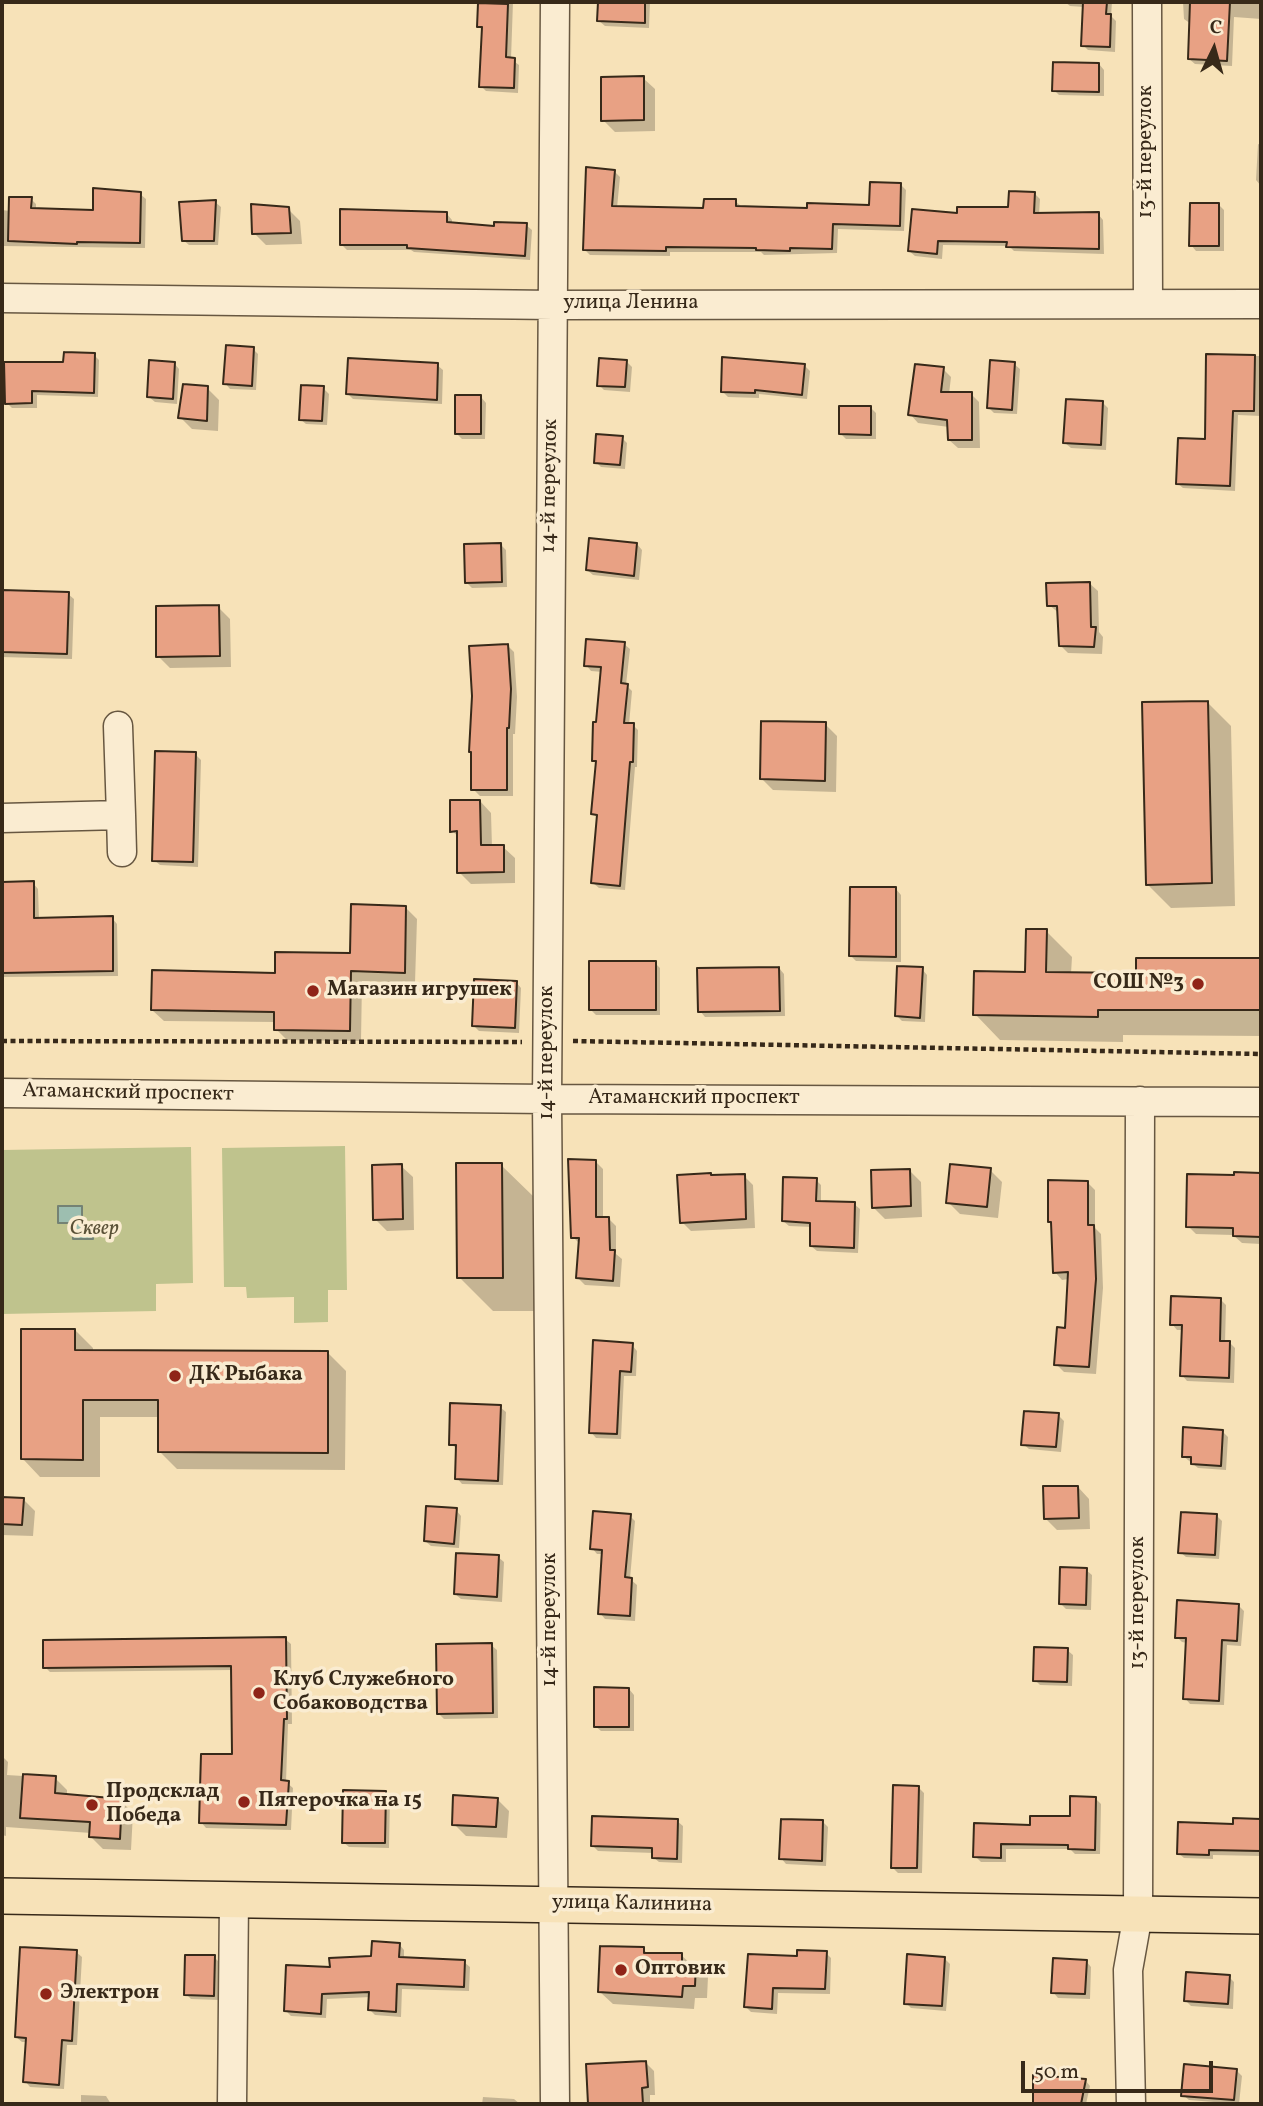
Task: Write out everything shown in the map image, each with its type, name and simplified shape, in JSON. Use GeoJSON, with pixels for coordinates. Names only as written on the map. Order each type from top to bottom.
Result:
{"type":"FeatureCollection","features":[{"type":"Feature","properties":{"kind":"main road","name":"улица Калинина"},"geometry":{"type":"LineString","coordinates":[[2,1896],[1261,1916]]}},
{"type":"Feature","properties":{"kind":"street","name":"14-й переулок"},"geometry":{"type":"LineString","coordinates":[[555,2],[547,1042],[555,2104]]}},
{"type":"Feature","properties":{"kind":"street","name":"13-й переулок"},"geometry":{"type":"LineString","coordinates":[[1147,2],[1148,303]]}},
{"type":"Feature","properties":{"kind":"street","name":"улица Ленина"},"geometry":{"type":"LineString","coordinates":[[2,298],[553,304],[1261,304]]}},
{"type":"Feature","properties":{"kind":"street"},"geometry":{"type":"LineString","coordinates":[[118,726],[121,852]]}},
{"type":"Feature","properties":{"kind":"street"},"geometry":{"type":"LineString","coordinates":[[2,818],[121,815]]}},
{"type":"Feature","properties":{"kind":"street","name":"Атаманский проспект"},"geometry":{"type":"LineString","coordinates":[[2,1093],[547,1099],[1261,1101]]}},
{"type":"Feature","properties":{"kind":"street","name":"13-й переулок"},"geometry":{"type":"LineString","coordinates":[[1131,2104],[1128,1970],[1138,1914],[1140,1101]]}},
{"type":"Feature","properties":{"kind":"street"},"geometry":{"type":"LineString","coordinates":[[232,2104],[234,1899]]}},
{"type":"Feature","properties":{"kind":"path"},"geometry":{"type":"LineString","coordinates":[[2,1041],[587,1040],[1261,1054]]}},
{"type":"Feature","properties":{"kind":"green space"},"geometry":{"type":"Polygon","coordinates":[[[345,1146],[347,1290],[328,1290],[328,1322],[294,1323],[294,1297],[247,1298],[246,1287],[224,1287],[222,1148],[345,1146]]]}},
{"type":"Feature","properties":{"kind":"green space","name":"Сквер"},"geometry":{"type":"Polygon","coordinates":[[[191,1147],[193,1283],[156,1284],[156,1311],[2,1314],[2,1150],[191,1147]]]}},
{"type":"Feature","properties":{"kind":"shaded area"},"geometry":{"type":"Polygon","coordinates":[[[58,1206],[82,1206],[82,1222],[92,1222],[93,1239],[73,1239],[72,1223],[58,1223],[58,1206]]]}},
{"type":"Feature","properties":{"kind":"building"},"geometry":{"type":"Polygon","coordinates":[[[598,2],[645,2],[645,23],[597,21],[598,2]]]}},
{"type":"Feature","properties":{"kind":"building"},"geometry":{"type":"Polygon","coordinates":[[[1083,2],[1107,2],[1106,14],[1111,14],[1110,47],[1081,46],[1083,2]]]}},
{"type":"Feature","properties":{"kind":"building"},"geometry":{"type":"Polygon","coordinates":[[[1190,2],[1230,2],[1227,61],[1188,59],[1190,2]]]}},
{"type":"Feature","properties":{"kind":"building"},"geometry":{"type":"Polygon","coordinates":[[[478,3],[508,4],[506,57],[515,58],[514,88],[479,87],[482,27],[477,27],[478,3]]]}},
{"type":"Feature","properties":{"kind":"building"},"geometry":{"type":"Polygon","coordinates":[[[1053,62],[1099,63],[1099,92],[1052,91],[1053,62]]]}},
{"type":"Feature","properties":{"kind":"building"},"geometry":{"type":"Polygon","coordinates":[[[644,76],[644,120],[601,121],[601,77],[644,76]]]}},
{"type":"Feature","properties":{"kind":"building"},"geometry":{"type":"Polygon","coordinates":[[[586,167],[615,170],[612,206],[703,208],[704,199],[736,199],[736,206],[807,208],[807,203],[869,205],[870,182],[901,183],[900,226],[833,224],[832,249],[790,248],[790,251],[666,247],[666,251],[583,250],[586,167]]]}},
{"type":"Feature","properties":{"kind":"building"},"geometry":{"type":"Polygon","coordinates":[[[93,188],[141,192],[140,243],[8,241],[9,197],[32,197],[31,208],[93,210],[93,188]]]}},
{"type":"Feature","properties":{"kind":"building"},"geometry":{"type":"Polygon","coordinates":[[[1009,191],[1035,192],[1034,213],[1099,212],[1099,249],[1006,247],[1007,242],[938,241],[937,254],[908,251],[912,209],[957,213],[957,207],[1008,207],[1009,191]]]}},
{"type":"Feature","properties":{"kind":"building"},"geometry":{"type":"Polygon","coordinates":[[[216,200],[214,241],[182,241],[179,202],[216,200]]]}},
{"type":"Feature","properties":{"kind":"building"},"geometry":{"type":"Polygon","coordinates":[[[1190,203],[1219,203],[1219,246],[1189,246],[1190,203]]]}},
{"type":"Feature","properties":{"kind":"building"},"geometry":{"type":"Polygon","coordinates":[[[251,204],[289,207],[291,233],[252,234],[251,204]]]}},
{"type":"Feature","properties":{"kind":"building"},"geometry":{"type":"Polygon","coordinates":[[[340,209],[447,212],[447,222],[494,226],[494,222],[527,223],[525,256],[407,248],[407,245],[340,245],[340,209]]]}},
{"type":"Feature","properties":{"kind":"building"},"geometry":{"type":"Polygon","coordinates":[[[226,345],[254,347],[252,386],[223,384],[226,345]]]}},
{"type":"Feature","properties":{"kind":"building"},"geometry":{"type":"Polygon","coordinates":[[[64,352],[95,353],[94,393],[32,391],[32,403],[5,404],[4,362],[63,362],[64,352]]]}},
{"type":"Feature","properties":{"kind":"building"},"geometry":{"type":"Polygon","coordinates":[[[1206,354],[1255,355],[1254,411],[1233,411],[1230,486],[1176,484],[1178,438],[1205,439],[1206,354]]]}},
{"type":"Feature","properties":{"kind":"building"},"geometry":{"type":"Polygon","coordinates":[[[722,357],[805,364],[802,395],[755,390],[755,393],[721,392],[722,357]]]}},
{"type":"Feature","properties":{"kind":"building"},"geometry":{"type":"Polygon","coordinates":[[[348,358],[438,363],[437,400],[346,394],[348,358]]]}},
{"type":"Feature","properties":{"kind":"building"},"geometry":{"type":"Polygon","coordinates":[[[599,358],[627,360],[625,387],[597,386],[599,358]]]}},
{"type":"Feature","properties":{"kind":"building"},"geometry":{"type":"Polygon","coordinates":[[[149,360],[175,362],[173,399],[147,397],[149,360]]]}},
{"type":"Feature","properties":{"kind":"building"},"geometry":{"type":"Polygon","coordinates":[[[990,360],[1015,362],[1012,410],[987,408],[990,360]]]}},
{"type":"Feature","properties":{"kind":"building"},"geometry":{"type":"Polygon","coordinates":[[[915,364],[944,367],[941,392],[972,392],[972,440],[948,440],[947,420],[908,415],[915,364]]]}},
{"type":"Feature","properties":{"kind":"building"},"geometry":{"type":"Polygon","coordinates":[[[183,384],[208,386],[207,421],[178,418],[183,384]]]}},
{"type":"Feature","properties":{"kind":"building"},"geometry":{"type":"Polygon","coordinates":[[[301,385],[324,386],[322,421],[299,420],[301,385]]]}},
{"type":"Feature","properties":{"kind":"building"},"geometry":{"type":"Polygon","coordinates":[[[455,395],[481,395],[481,434],[455,434],[455,395]]]}},
{"type":"Feature","properties":{"kind":"building"},"geometry":{"type":"Polygon","coordinates":[[[1066,399],[1103,401],[1101,445],[1063,443],[1066,399]]]}},
{"type":"Feature","properties":{"kind":"building"},"geometry":{"type":"Polygon","coordinates":[[[839,406],[871,406],[871,435],[839,434],[839,406]]]}},
{"type":"Feature","properties":{"kind":"building"},"geometry":{"type":"Polygon","coordinates":[[[596,434],[623,436],[620,465],[594,463],[596,434]]]}},
{"type":"Feature","properties":{"kind":"building"},"geometry":{"type":"Polygon","coordinates":[[[589,538],[637,543],[634,576],[586,570],[589,538]]]}},
{"type":"Feature","properties":{"kind":"building"},"geometry":{"type":"Polygon","coordinates":[[[501,543],[502,582],[465,583],[464,544],[501,543]]]}},
{"type":"Feature","properties":{"kind":"building"},"geometry":{"type":"Polygon","coordinates":[[[1090,582],[1091,627],[1096,627],[1094,647],[1059,646],[1057,606],[1047,606],[1046,583],[1090,582]]]}},
{"type":"Feature","properties":{"kind":"building"},"geometry":{"type":"Polygon","coordinates":[[[2,590],[69,592],[67,654],[2,652],[2,590]]]}},
{"type":"Feature","properties":{"kind":"building"},"geometry":{"type":"Polygon","coordinates":[[[219,605],[220,656],[156,657],[156,606],[219,605]]]}},
{"type":"Feature","properties":{"kind":"building"},"geometry":{"type":"Polygon","coordinates":[[[586,639],[625,642],[621,683],[628,684],[624,723],[634,723],[633,762],[630,762],[620,886],[591,883],[597,815],[591,814],[596,761],[592,761],[593,722],[596,722],[601,667],[584,666],[586,639]]]}},
{"type":"Feature","properties":{"kind":"building"},"geometry":{"type":"Polygon","coordinates":[[[508,644],[511,689],[507,728],[507,790],[471,790],[469,752],[472,696],[469,646],[508,644]]]}},
{"type":"Feature","properties":{"kind":"building"},"geometry":{"type":"Polygon","coordinates":[[[1208,701],[1212,883],[1146,885],[1142,702],[1208,701]]]}},
{"type":"Feature","properties":{"kind":"building"},"geometry":{"type":"Polygon","coordinates":[[[761,721],[826,722],[825,781],[760,779],[761,721]]]}},
{"type":"Feature","properties":{"kind":"building"},"geometry":{"type":"Polygon","coordinates":[[[155,751],[196,752],[193,862],[152,861],[155,751]]]}},
{"type":"Feature","properties":{"kind":"building"},"geometry":{"type":"Polygon","coordinates":[[[450,800],[480,800],[481,845],[504,845],[504,872],[457,873],[457,831],[450,832],[450,800]]]}},
{"type":"Feature","properties":{"kind":"building"},"geometry":{"type":"Polygon","coordinates":[[[34,881],[34,918],[113,916],[113,971],[2,973],[2,882],[34,881]]]}},
{"type":"Feature","properties":{"kind":"building"},"geometry":{"type":"Polygon","coordinates":[[[850,887],[896,887],[896,957],[849,956],[850,887]]]}},
{"type":"Feature","properties":{"kind":"building"},"geometry":{"type":"Polygon","coordinates":[[[351,904],[406,906],[405,973],[351,971],[350,1031],[274,1030],[274,1012],[151,1010],[152,970],[275,973],[275,952],[350,953],[351,904]]]}},
{"type":"Feature","properties":{"kind":"building"},"geometry":{"type":"Polygon","coordinates":[[[1026,929],[1047,929],[1046,972],[1136,973],[1136,958],[1261,958],[1261,1010],[1098,1010],[1098,1017],[973,1015],[974,971],[1025,972],[1026,929]]]}},
{"type":"Feature","properties":{"kind":"building"},"geometry":{"type":"Polygon","coordinates":[[[589,961],[656,961],[656,1010],[589,1010],[589,961]]]}},
{"type":"Feature","properties":{"kind":"building"},"geometry":{"type":"Polygon","coordinates":[[[897,966],[923,967],[920,1018],[895,1016],[897,966]]]}},
{"type":"Feature","properties":{"kind":"building"},"geometry":{"type":"Polygon","coordinates":[[[779,967],[780,1011],[698,1012],[697,968],[779,967]]]}},
{"type":"Feature","properties":{"kind":"building"},"geometry":{"type":"Polygon","coordinates":[[[474,979],[517,981],[515,1028],[472,1026],[474,979]]]}},
{"type":"Feature","properties":{"kind":"building"},"geometry":{"type":"Polygon","coordinates":[[[568,1159],[596,1160],[596,1217],[609,1217],[610,1250],[615,1250],[613,1281],[576,1278],[579,1238],[571,1238],[568,1159]]]}},
{"type":"Feature","properties":{"kind":"building"},"geometry":{"type":"Polygon","coordinates":[[[456,1163],[502,1163],[503,1278],[457,1278],[456,1163]]]}},
{"type":"Feature","properties":{"kind":"building"},"geometry":{"type":"Polygon","coordinates":[[[402,1164],[403,1219],[373,1220],[372,1165],[402,1164]]]}},
{"type":"Feature","properties":{"kind":"building"},"geometry":{"type":"Polygon","coordinates":[[[950,1164],[991,1168],[987,1207],[946,1203],[950,1164]]]}},
{"type":"Feature","properties":{"kind":"building"},"geometry":{"type":"Polygon","coordinates":[[[910,1169],[911,1206],[872,1208],[871,1170],[910,1169]]]}},
{"type":"Feature","properties":{"kind":"building"},"geometry":{"type":"Polygon","coordinates":[[[1234,1172],[1261,1173],[1261,1237],[1233,1236],[1233,1228],[1186,1227],[1187,1174],[1234,1175],[1234,1172]]]}},
{"type":"Feature","properties":{"kind":"building"},"geometry":{"type":"Polygon","coordinates":[[[745,1174],[746,1219],[680,1223],[677,1175],[745,1174]]]}},
{"type":"Feature","properties":{"kind":"building"},"geometry":{"type":"Polygon","coordinates":[[[783,1177],[817,1178],[816,1201],[855,1202],[854,1248],[810,1246],[810,1223],[782,1221],[783,1177]]]}},
{"type":"Feature","properties":{"kind":"building"},"geometry":{"type":"Polygon","coordinates":[[[1048,1180],[1088,1181],[1088,1225],[1094,1225],[1096,1279],[1089,1367],[1054,1365],[1057,1327],[1065,1328],[1068,1272],[1053,1273],[1051,1222],[1048,1222],[1048,1180]]]}},
{"type":"Feature","properties":{"kind":"building"},"geometry":{"type":"Polygon","coordinates":[[[1171,1296],[1221,1298],[1220,1341],[1230,1341],[1229,1378],[1180,1376],[1182,1325],[1170,1325],[1171,1296]]]}},
{"type":"Feature","properties":{"kind":"building","name":"ДК Рыбака"},"geometry":{"type":"Polygon","coordinates":[[[21,1329],[75,1329],[75,1350],[328,1351],[328,1453],[158,1452],[158,1400],[83,1400],[83,1460],[21,1459],[21,1329]]]}},
{"type":"Feature","properties":{"kind":"building"},"geometry":{"type":"Polygon","coordinates":[[[593,1340],[633,1343],[631,1372],[620,1371],[617,1434],[589,1433],[593,1340]]]}},
{"type":"Feature","properties":{"kind":"building"},"geometry":{"type":"Polygon","coordinates":[[[450,1403],[501,1405],[498,1481],[455,1479],[456,1445],[449,1445],[450,1403]]]}},
{"type":"Feature","properties":{"kind":"building"},"geometry":{"type":"Polygon","coordinates":[[[1024,1411],[1059,1413],[1056,1447],[1021,1445],[1024,1411]]]}},
{"type":"Feature","properties":{"kind":"building"},"geometry":{"type":"Polygon","coordinates":[[[1183,1427],[1223,1430],[1221,1466],[1191,1464],[1191,1457],[1182,1457],[1183,1427]]]}},
{"type":"Feature","properties":{"kind":"building"},"geometry":{"type":"Polygon","coordinates":[[[1043,1486],[1078,1486],[1079,1518],[1044,1519],[1043,1486]]]}},
{"type":"Feature","properties":{"kind":"building"},"geometry":{"type":"Polygon","coordinates":[[[2,1497],[24,1498],[22,1525],[2,1524],[2,1497]]]}},
{"type":"Feature","properties":{"kind":"building"},"geometry":{"type":"Polygon","coordinates":[[[426,1506],[457,1508],[454,1544],[424,1541],[426,1506]]]}},
{"type":"Feature","properties":{"kind":"building"},"geometry":{"type":"Polygon","coordinates":[[[593,1511],[631,1514],[625,1577],[632,1578],[630,1616],[598,1614],[602,1550],[590,1549],[593,1511]]]}},
{"type":"Feature","properties":{"kind":"building"},"geometry":{"type":"Polygon","coordinates":[[[1181,1512],[1217,1514],[1215,1555],[1178,1553],[1181,1512]]]}},
{"type":"Feature","properties":{"kind":"building"},"geometry":{"type":"Polygon","coordinates":[[[456,1553],[499,1555],[497,1597],[454,1594],[456,1553]]]}},
{"type":"Feature","properties":{"kind":"building"},"geometry":{"type":"Polygon","coordinates":[[[1060,1567],[1087,1568],[1086,1605],[1059,1604],[1060,1567]]]}},
{"type":"Feature","properties":{"kind":"building"},"geometry":{"type":"Polygon","coordinates":[[[1177,1600],[1239,1604],[1237,1641],[1222,1640],[1219,1701],[1183,1699],[1186,1638],[1175,1638],[1177,1600]]]}},
{"type":"Feature","properties":{"kind":"building"},"geometry":{"type":"Polygon","coordinates":[[[286,1637],[287,1719],[284,1719],[281,1780],[289,1781],[286,1825],[199,1823],[201,1754],[232,1754],[231,1666],[43,1668],[43,1640],[286,1637]]]}},
{"type":"Feature","properties":{"kind":"building"},"geometry":{"type":"Polygon","coordinates":[[[492,1643],[493,1713],[437,1714],[436,1644],[492,1643]]]}},
{"type":"Feature","properties":{"kind":"building"},"geometry":{"type":"Polygon","coordinates":[[[1034,1647],[1068,1648],[1067,1682],[1033,1681],[1034,1647]]]}},
{"type":"Feature","properties":{"kind":"building"},"geometry":{"type":"Polygon","coordinates":[[[594,1687],[629,1688],[629,1727],[594,1727],[594,1687]]]}},
{"type":"Feature","properties":{"kind":"building"},"geometry":{"type":"Polygon","coordinates":[[[23,1774],[56,1776],[55,1793],[122,1799],[120,1839],[89,1837],[90,1822],[20,1818],[23,1774]]]}},
{"type":"Feature","properties":{"kind":"building"},"geometry":{"type":"Polygon","coordinates":[[[893,1785],[919,1786],[917,1868],[891,1868],[893,1785]]]}},
{"type":"Feature","properties":{"kind":"building"},"geometry":{"type":"Polygon","coordinates":[[[343,1790],[386,1791],[385,1843],[342,1843],[343,1790]]]}},
{"type":"Feature","properties":{"kind":"building"},"geometry":{"type":"Polygon","coordinates":[[[453,1795],[498,1798],[496,1827],[452,1825],[453,1795]]]}},
{"type":"Feature","properties":{"kind":"building"},"geometry":{"type":"Polygon","coordinates":[[[1070,1796],[1096,1797],[1095,1850],[1068,1849],[1068,1845],[1001,1844],[1001,1858],[973,1857],[974,1823],[1030,1825],[1030,1816],[1070,1816],[1070,1796]]]}},
{"type":"Feature","properties":{"kind":"building"},"geometry":{"type":"Polygon","coordinates":[[[592,1816],[678,1819],[677,1859],[652,1858],[652,1848],[591,1846],[592,1816]]]}},
{"type":"Feature","properties":{"kind":"building"},"geometry":{"type":"Polygon","coordinates":[[[1233,1818],[1261,1819],[1261,1851],[1209,1850],[1209,1855],[1177,1854],[1178,1822],[1233,1824],[1233,1818]]]}},
{"type":"Feature","properties":{"kind":"building"},"geometry":{"type":"Polygon","coordinates":[[[781,1819],[823,1820],[822,1861],[779,1859],[781,1819]]]}},
{"type":"Feature","properties":{"kind":"building"},"geometry":{"type":"Polygon","coordinates":[[[372,1941],[400,1943],[399,1957],[465,1960],[464,1987],[397,1984],[396,2012],[368,2010],[369,1992],[322,1994],[321,2014],[284,2011],[286,1965],[330,1967],[329,1958],[371,1956],[372,1941]]]}},
{"type":"Feature","properties":{"kind":"building"},"geometry":{"type":"Polygon","coordinates":[[[600,1946],[644,1947],[644,1953],[682,1953],[682,1962],[696,1963],[695,1986],[683,1986],[682,1997],[598,1992],[600,1946]]]}},
{"type":"Feature","properties":{"kind":"building","name":"Электрон"},"geometry":{"type":"Polygon","coordinates":[[[20,1947],[77,1950],[72,2041],[62,2040],[59,2085],[23,2082],[26,2038],[15,2037],[20,1947]]]}},
{"type":"Feature","properties":{"kind":"building"},"geometry":{"type":"Polygon","coordinates":[[[797,1950],[827,1951],[825,1989],[773,1988],[772,2009],[744,2007],[748,1954],[797,1956],[797,1950]]]}},
{"type":"Feature","properties":{"kind":"building"},"geometry":{"type":"Polygon","coordinates":[[[907,1954],[945,1957],[942,2006],[904,2004],[907,1954]]]}},
{"type":"Feature","properties":{"kind":"building"},"geometry":{"type":"Polygon","coordinates":[[[185,1955],[215,1955],[214,1996],[184,1995],[185,1955]]]}},
{"type":"Feature","properties":{"kind":"building"},"geometry":{"type":"Polygon","coordinates":[[[1053,1958],[1087,1960],[1085,1994],[1051,1993],[1053,1958]]]}},
{"type":"Feature","properties":{"kind":"building"},"geometry":{"type":"Polygon","coordinates":[[[1186,1972],[1230,1975],[1228,2004],[1184,2001],[1186,1972]]]}},
{"type":"Feature","properties":{"kind":"building"},"geometry":{"type":"Polygon","coordinates":[[[646,2061],[648,2087],[642,2088],[643,2104],[588,2104],[586,2064],[646,2061]]]}},
{"type":"Feature","properties":{"kind":"building"},"geometry":{"type":"Polygon","coordinates":[[[1184,2064],[1237,2069],[1234,2100],[1181,2096],[1184,2064]]]}},
{"type":"Feature","properties":{"kind":"building"},"geometry":{"type":"Polygon","coordinates":[[[1033,2075],[1086,2079],[1081,2104],[1033,2104],[1033,2075]]]}},
{"type":"Feature","properties":{"kind":"place","name":"СОШ №3"},"geometry":{"type":"Point","coordinates":[1198,984]}},
{"type":"Feature","properties":{"kind":"place","name":"Магазин игрушек"},"geometry":{"type":"Point","coordinates":[313,991]}},
{"type":"Feature","properties":{"kind":"place","name":"ДК Рыбака"},"geometry":{"type":"Point","coordinates":[175,1376]}},
{"type":"Feature","properties":{"kind":"place","name":"Клуб Служебного Собаководства"},"geometry":{"type":"Point","coordinates":[259,1693]}},
{"type":"Feature","properties":{"kind":"place","name":"Пятерочка на 15"},"geometry":{"type":"Point","coordinates":[244,1802]}},
{"type":"Feature","properties":{"kind":"place","name":"Продсклад Победа"},"geometry":{"type":"Point","coordinates":[92,1805]}},
{"type":"Feature","properties":{"kind":"place","name":"Оптовик"},"geometry":{"type":"Point","coordinates":[621,1970]}},
{"type":"Feature","properties":{"kind":"place","name":"Электрон"},"geometry":{"type":"Point","coordinates":[46,1994]}}]}
